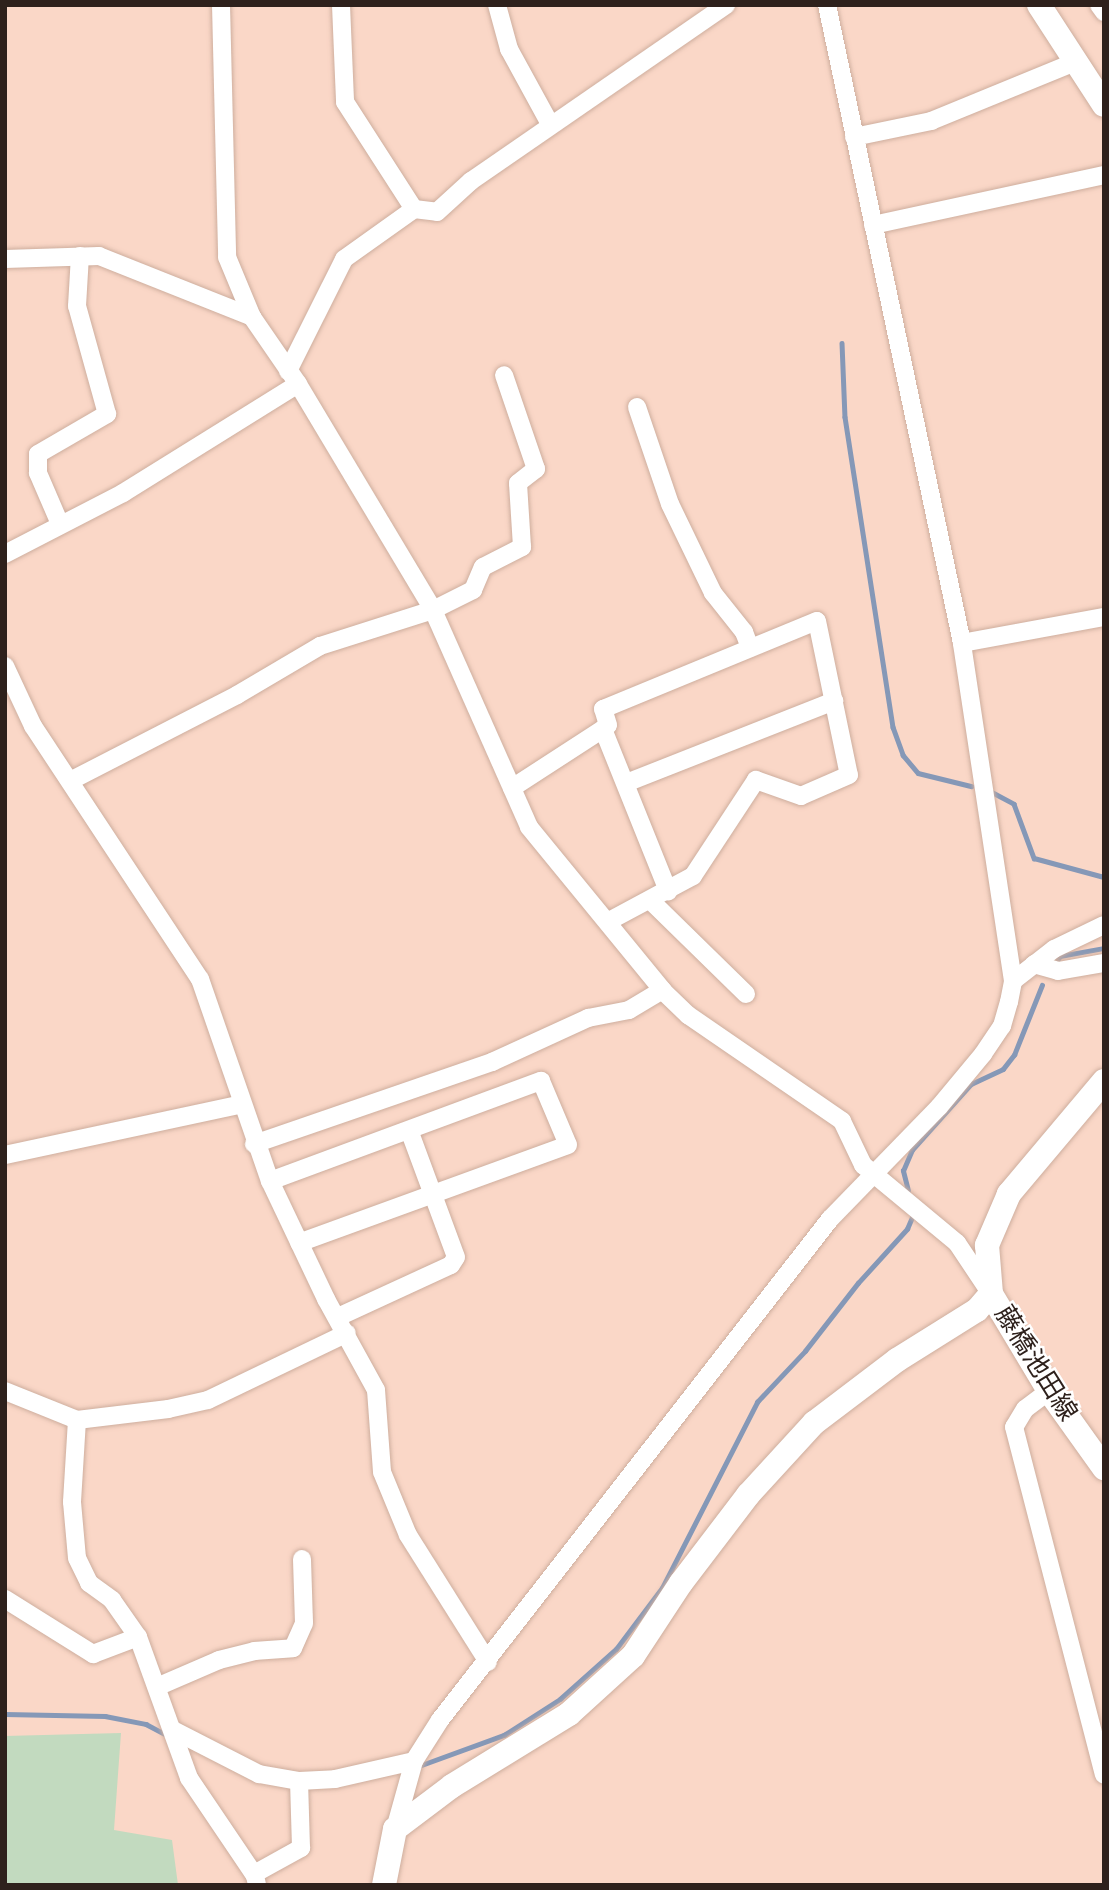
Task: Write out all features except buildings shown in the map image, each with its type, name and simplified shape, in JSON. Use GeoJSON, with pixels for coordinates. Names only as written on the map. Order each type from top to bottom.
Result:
{"type":"FeatureCollection","features":[{"type":"Feature","properties":{"kind":"street"},"geometry":{"type":"LineString","coordinates":[[221,5],[227,257],[252,317],[293,378],[433,610],[512,788],[542,845],[609,921],[662,990],[688,1015],[842,1121],[863,1165],[957,1242],[991,1294],[977,1310],[897,1360],[814,1423],[748,1495],[681,1583],[633,1656],[569,1714],[452,1786],[395,1829]]}},
{"type":"Feature","properties":{"kind":"street"},"geometry":{"type":"LineString","coordinates":[[341,5],[345,102],[414,209]]}},
{"type":"Feature","properties":{"kind":"street"},"geometry":{"type":"LineString","coordinates":[[497,5],[509,49],[550,124]]}},
{"type":"Feature","properties":{"kind":"street"},"geometry":{"type":"LineString","coordinates":[[5,554],[123,492],[293,378],[344,259],[414,209],[437,212],[550,124],[726,5]]}},
{"type":"Feature","properties":{"kind":"street"},"geometry":{"type":"LineString","coordinates":[[384,1885],[395,1829],[414,1761],[440,1720],[488,1662],[615,1489],[708,1381],[830,1219],[875,1176],[983,1054],[1002,1026],[1013,981],[962,643],[827,5]]}},
{"type":"Feature","properties":{"kind":"street"},"geometry":{"type":"LineString","coordinates":[[1039,5],[1104,105]]}},
{"type":"Feature","properties":{"kind":"street"},"geometry":{"type":"LineString","coordinates":[[1099,5],[1104,12]]}},
{"type":"Feature","properties":{"kind":"street"},"geometry":{"type":"LineString","coordinates":[[854,137],[931,121],[1075,62]]}},
{"type":"Feature","properties":{"kind":"street"},"geometry":{"type":"LineString","coordinates":[[873,225],[1104,175]]}},
{"type":"Feature","properties":{"kind":"street"},"geometry":{"type":"LineString","coordinates":[[60,524],[38,473],[38,454],[107,414],[77,306],[80,256]]}},
{"type":"Feature","properties":{"kind":"street"},"geometry":{"type":"LineString","coordinates":[[5,259],[99,256],[148,272],[252,317]]}},
{"type":"Feature","properties":{"kind":"street"},"geometry":{"type":"LineString","coordinates":[[70,781],[237,695],[320,646],[433,610],[473,590],[483,567],[522,547],[518,482],[536,469],[503,376]]}},
{"type":"Feature","properties":{"kind":"street"},"geometry":{"type":"LineString","coordinates":[[636,407],[670,504],[713,593],[744,632],[750,648]]}},
{"type":"Feature","properties":{"kind":"street"},"geometry":{"type":"LineString","coordinates":[[962,643],[1104,617]]}},
{"type":"Feature","properties":{"kind":"street"},"geometry":{"type":"LineString","coordinates":[[512,788],[608,725],[603,709],[817,621],[849,775],[801,796],[756,780],[693,876],[651,901],[609,921]]}},
{"type":"Feature","properties":{"kind":"street"},"geometry":{"type":"LineString","coordinates":[[5,666],[33,726],[200,979],[217,1017],[254,1144],[299,1243],[376,1390],[382,1472],[408,1535],[488,1662]]}},
{"type":"Feature","properties":{"kind":"street"},"geometry":{"type":"LineString","coordinates":[[626,783],[834,701]]}},
{"type":"Feature","properties":{"kind":"street"},"geometry":{"type":"LineString","coordinates":[[603,729],[668,891]]}},
{"type":"Feature","properties":{"kind":"street"},"geometry":{"type":"LineString","coordinates":[[651,901],[746,994]]}},
{"type":"Feature","properties":{"kind":"street"},"geometry":{"type":"LineString","coordinates":[[1013,981],[1070,939],[1104,925]]}},
{"type":"Feature","properties":{"kind":"street"},"geometry":{"type":"LineString","coordinates":[[1034,964],[1058,971],[1104,963]]}},
{"type":"Feature","properties":{"kind":"street"},"geometry":{"type":"LineString","coordinates":[[254,1144],[492,1062],[569,1025],[629,1010],[662,990]]}},
{"type":"Feature","properties":{"kind":"street","name":"藤橋池田線"},"geometry":{"type":"LineString","coordinates":[[1103,1466],[1049,1391],[991,1294],[987,1245],[1009,1194],[1104,1081]]}},
{"type":"Feature","properties":{"kind":"street"},"geometry":{"type":"LineString","coordinates":[[270,1181],[541,1082],[568,1145],[299,1243]]}},
{"type":"Feature","properties":{"kind":"street"},"geometry":{"type":"LineString","coordinates":[[5,1155],[242,1104]]}},
{"type":"Feature","properties":{"kind":"street"},"geometry":{"type":"LineString","coordinates":[[5,1391],[77,1420],[208,1401],[451,1265],[456,1257],[409,1130]]}},
{"type":"Feature","properties":{"kind":"street"},"geometry":{"type":"LineString","coordinates":[[1049,1391],[1025,1409],[1014,1427],[1104,1775]]}},
{"type":"Feature","properties":{"kind":"street"},"geometry":{"type":"LineString","coordinates":[[77,1420],[72,1502],[77,1558],[89,1583],[112,1600],[138,1637],[159,1686],[189,1778],[255,1879],[301,1848],[299,1781]]}},
{"type":"Feature","properties":{"kind":"street"},"geometry":{"type":"LineString","coordinates":[[159,1686],[219,1660],[254,1651],[293,1648],[304,1623],[302,1559]]}},
{"type":"Feature","properties":{"kind":"street"},"geometry":{"type":"LineString","coordinates":[[5,1599],[93,1654],[138,1637]]}},
{"type":"Feature","properties":{"kind":"street"},"geometry":{"type":"LineString","coordinates":[[173,1730],[259,1774],[299,1781],[335,1779],[414,1761]]}},
{"type":"Feature","properties":{"kind":"green space"},"geometry":{"type":"Polygon","coordinates":[[[121,1733],[114,1830],[172,1840],[178,1885],[5,1885],[5,1736],[121,1733]]]}},
{"type":"Feature","properties":{"kind":"waterway"},"geometry":{"type":"LineString","coordinates":[[842,343],[845,417],[893,727],[903,755],[918,773],[971,786]]}},
{"type":"Feature","properties":{"kind":"waterway"},"geometry":{"type":"LineString","coordinates":[[990,791],[1014,804],[1034,858],[1104,877]]}},
{"type":"Feature","properties":{"kind":"waterway"},"geometry":{"type":"LineString","coordinates":[[1056,962],[1060,956],[1104,948]]}},
{"type":"Feature","properties":{"kind":"waterway"},"geometry":{"type":"LineString","coordinates":[[908,1191],[903,1171],[912,1150],[971,1084],[1003,1069],[1014,1055],[1042,985]]}},
{"type":"Feature","properties":{"kind":"waterway"},"geometry":{"type":"LineString","coordinates":[[416,1767],[504,1735],[560,1699],[616,1649],[662,1588],[757,1402],[805,1351],[858,1283],[907,1229],[912,1217]]}},
{"type":"Feature","properties":{"kind":"waterway"},"geometry":{"type":"LineString","coordinates":[[5,1714],[105,1716],[146,1724],[169,1736]]}}]}
